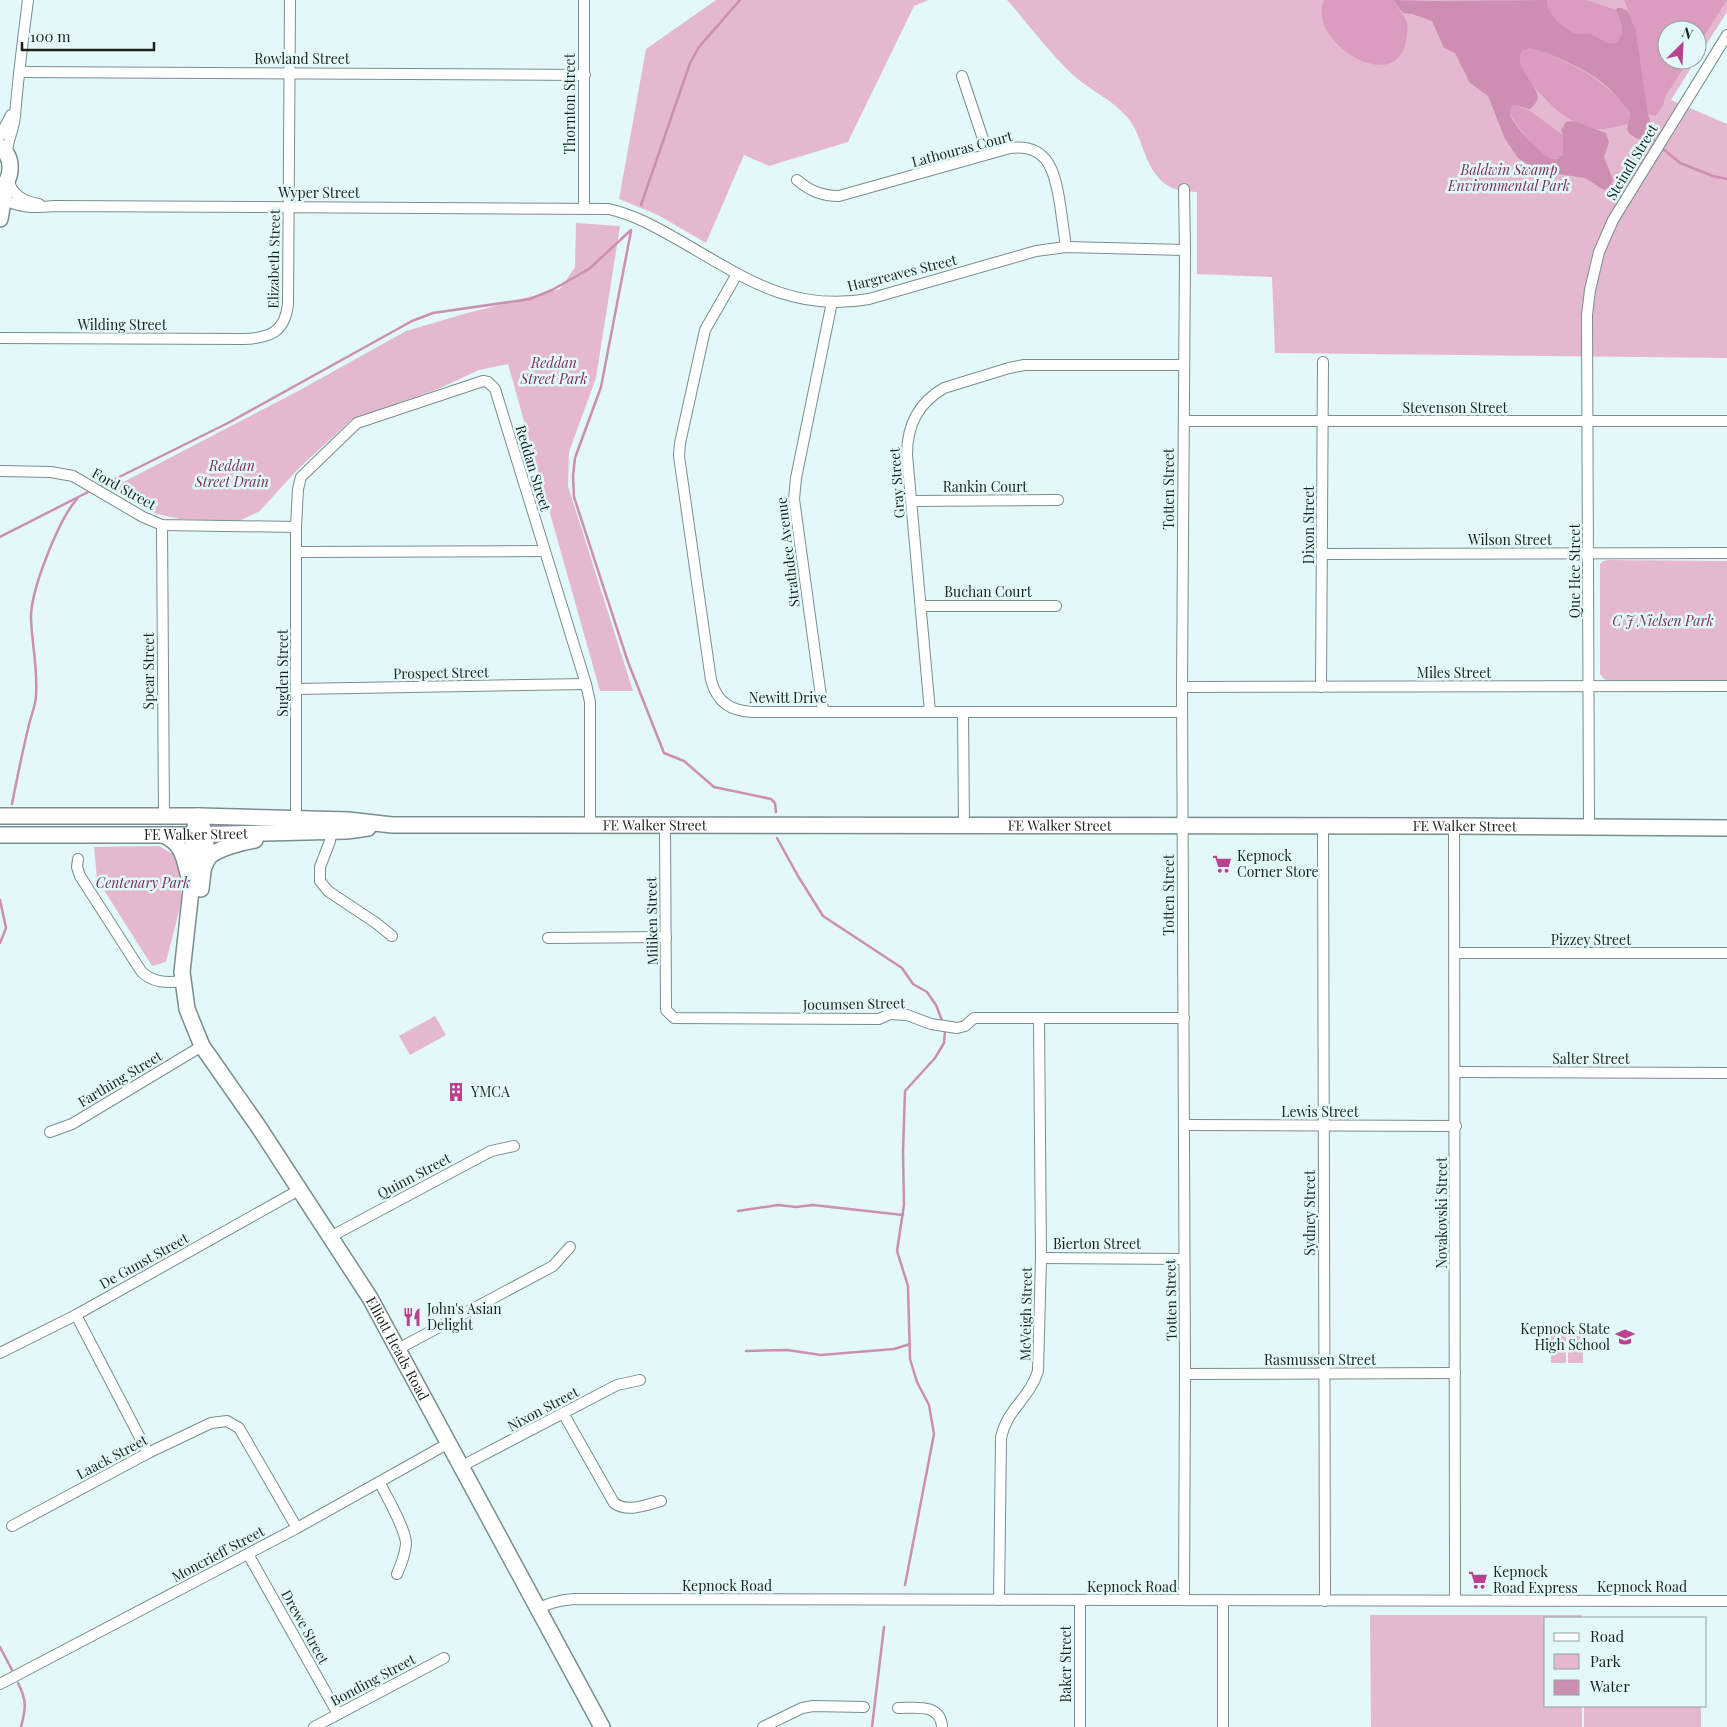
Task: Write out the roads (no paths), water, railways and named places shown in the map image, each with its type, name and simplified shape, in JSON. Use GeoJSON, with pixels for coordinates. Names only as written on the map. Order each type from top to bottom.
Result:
{"type":"FeatureCollection","features":[{"type":"Feature","properties":{"kind":"main road"},"geometry":{"type":"LineString","coordinates":[[0,219],[4,189],[10,166],[3,151]]}},
{"type":"Feature","properties":{"kind":"main road","name":"FE Walker Street"},"geometry":{"type":"LineString","coordinates":[[0,816],[199,816],[296,819],[332,826],[1323,825],[1727,828]]}},
{"type":"Feature","properties":{"kind":"main road","name":"Elliott Heads Road"},"geometry":{"type":"LineString","coordinates":[[199,816],[199,835],[183,959],[183,981],[187,1009],[202,1046],[370,1298],[447,1444],[602,1727]]}},
{"type":"Feature","properties":{"kind":"main road","name":"FE Walker Street"},"geometry":{"type":"LineString","coordinates":[[0,835],[199,835],[309,832],[332,826]]}},
{"type":"Feature","properties":{"kind":"main road"},"geometry":{"type":"LineString","coordinates":[[204,867],[212,854],[235,845],[309,832]]}},
{"type":"Feature","properties":{"kind":"main road"},"geometry":{"type":"LineString","coordinates":[[163,835],[173,840],[180,848],[188,872],[191,895]]}},
{"type":"Feature","properties":{"kind":"main road","name":"Elliott Heads Road"},"geometry":{"type":"LineString","coordinates":[[186,938],[200,900],[204,867],[199,835]]}},
{"type":"Feature","properties":{"kind":"street"},"geometry":{"type":"LineString","coordinates":[[3,151],[7,147],[15,117],[28,0]]}},
{"type":"Feature","properties":{"kind":"street","name":"Elizabeth Street"},"geometry":{"type":"LineString","coordinates":[[244,339],[264,337],[271,334],[283,325],[286,319],[288,304],[290,0]]}},
{"type":"Feature","properties":{"kind":"street","name":"Thornton Street"},"geometry":{"type":"LineString","coordinates":[[584,0],[584,209]]}},
{"type":"Feature","properties":{"kind":"street","name":"Steindl Street"},"geometry":{"type":"LineString","coordinates":[[1587,315],[1599,252],[1613,220],[1727,35]]}},
{"type":"Feature","properties":{"kind":"street","name":"Rowland Street"},"geometry":{"type":"LineString","coordinates":[[19,72],[585,75]]}},
{"type":"Feature","properties":{"kind":"street"},"geometry":{"type":"LineString","coordinates":[[962,76],[988,154]]}},
{"type":"Feature","properties":{"kind":"street"},"geometry":{"type":"LineString","coordinates":[[0,136],[6,126],[16,99]]}},
{"type":"Feature","properties":{"kind":"street","name":"Lathouras Court"},"geometry":{"type":"LineString","coordinates":[[797,180],[812,191],[839,196],[1010,148],[1025,148],[1038,153],[1050,164],[1056,182],[1066,247]]}},
{"type":"Feature","properties":{"kind":"street","name":"Wyper Street"},"geometry":{"type":"LineString","coordinates":[[4,189],[11,188],[22,198],[32,203],[54,206]]}},
{"type":"Feature","properties":{"kind":"street","name":"Wyper Street"},"geometry":{"type":"LineString","coordinates":[[4,189],[23,207],[584,209]]}},
{"type":"Feature","properties":{"kind":"street","name":"Totten Street"},"geometry":{"type":"LineString","coordinates":[[1184,189],[1182,687],[1184,1600]]}},
{"type":"Feature","properties":{"kind":"street"},"geometry":{"type":"LineString","coordinates":[[0,219],[7,211],[23,207]]}},
{"type":"Feature","properties":{"kind":"street","name":"Hargreaves Street"},"geometry":{"type":"LineString","coordinates":[[584,209],[602,208],[638,218],[765,288],[812,301],[852,302],[869,299],[1036,251],[1066,247],[1185,250]]}},
{"type":"Feature","properties":{"kind":"street","name":"Newitt Drive"},"geometry":{"type":"LineString","coordinates":[[737,274],[705,330],[680,450],[680,469],[711,680],[718,697],[724,704],[737,710],[752,712],[1182,712]]}},
{"type":"Feature","properties":{"kind":"street","name":"Strathdee Avenue"},"geometry":{"type":"LineString","coordinates":[[823,711],[794,499],[796,478],[832,302]]}},
{"type":"Feature","properties":{"kind":"street","name":"Que Hee Street"},"geometry":{"type":"LineString","coordinates":[[1587,315],[1589,421],[1589,827]]}},
{"type":"Feature","properties":{"kind":"street","name":"Wilding Street"},"geometry":{"type":"LineString","coordinates":[[0,338],[244,339]]}},
{"type":"Feature","properties":{"kind":"street","name":"Dixon Street"},"geometry":{"type":"LineString","coordinates":[[1321,687],[1323,362]]}},
{"type":"Feature","properties":{"kind":"street","name":"Gray Street"},"geometry":{"type":"LineString","coordinates":[[930,712],[907,455],[910,425],[914,416],[926,401],[944,388],[1009,368],[1024,366],[1184,365]]}},
{"type":"Feature","properties":{"kind":"street","name":"Reddan Street"},"geometry":{"type":"LineString","coordinates":[[296,527],[298,489],[301,477],[351,427],[363,420],[477,381],[488,382],[495,389],[590,702],[590,825]]}},
{"type":"Feature","properties":{"kind":"street","name":"Stevenson Street"},"geometry":{"type":"LineString","coordinates":[[1184,421],[1727,421]]}},
{"type":"Feature","properties":{"kind":"street","name":"Ford Street"},"geometry":{"type":"LineString","coordinates":[[0,471],[73,476],[143,517],[162,525],[296,527]]}},
{"type":"Feature","properties":{"kind":"street","name":"Rankin Court"},"geometry":{"type":"LineString","coordinates":[[912,501],[1058,500]]}},
{"type":"Feature","properties":{"kind":"street","name":"Spear Street"},"geometry":{"type":"LineString","coordinates":[[162,525],[164,816]]}},
{"type":"Feature","properties":{"kind":"street","name":"Sugden Street"},"geometry":{"type":"LineString","coordinates":[[296,527],[296,819]]}},
{"type":"Feature","properties":{"kind":"street"},"geometry":{"type":"LineString","coordinates":[[297,552],[544,550]]}},
{"type":"Feature","properties":{"kind":"street","name":"Wilson Street"},"geometry":{"type":"LineString","coordinates":[[1323,554],[1727,553]]}},
{"type":"Feature","properties":{"kind":"street","name":"Buchan Court"},"geometry":{"type":"LineString","coordinates":[[921,606],[1056,606]]}},
{"type":"Feature","properties":{"kind":"street","name":"Prospect Street"},"geometry":{"type":"LineString","coordinates":[[296,689],[586,684]]}},
{"type":"Feature","properties":{"kind":"street","name":"Miles Street"},"geometry":{"type":"LineString","coordinates":[[1182,687],[1727,686]]}},
{"type":"Feature","properties":{"kind":"street"},"geometry":{"type":"LineString","coordinates":[[963,712],[964,825]]}},
{"type":"Feature","properties":{"kind":"street","name":"Miliken Street"},"geometry":{"type":"LineString","coordinates":[[665,825],[666,1010],[670,1016]]}},
{"type":"Feature","properties":{"kind":"street","name":"Sydney Street"},"geometry":{"type":"LineString","coordinates":[[1323,825],[1324,1601]]}},
{"type":"Feature","properties":{"kind":"street"},"geometry":{"type":"LineString","coordinates":[[332,826],[320,867],[320,881],[328,891],[392,936]]}},
{"type":"Feature","properties":{"kind":"street","name":"Novakovski Street"},"geometry":{"type":"LineString","coordinates":[[1454,826],[1456,1126],[1455,1600]]}},
{"type":"Feature","properties":{"kind":"street"},"geometry":{"type":"LineString","coordinates":[[78,859],[77,867],[80,876],[141,971],[156,981],[183,981]]}},
{"type":"Feature","properties":{"kind":"street"},"geometry":{"type":"LineString","coordinates":[[548,938],[666,937]]}},
{"type":"Feature","properties":{"kind":"street","name":"Pizzey Street"},"geometry":{"type":"LineString","coordinates":[[1455,953],[1727,953]]}},
{"type":"Feature","properties":{"kind":"street","name":"Jocumsen Street"},"geometry":{"type":"LineString","coordinates":[[670,1016],[678,1019],[879,1019],[892,1014],[910,1015],[930,1024],[957,1028],[965,1026],[974,1018],[1184,1018]]}},
{"type":"Feature","properties":{"kind":"street","name":"McVeigh Street"},"geometry":{"type":"LineString","coordinates":[[999,1600],[1000,1438],[1008,1417],[1029,1392],[1038,1370],[1041,1258],[1039,1018]]}},
{"type":"Feature","properties":{"kind":"street","name":"Farthing Street"},"geometry":{"type":"LineString","coordinates":[[50,1132],[72,1124],[202,1046]]}},
{"type":"Feature","properties":{"kind":"street","name":"Salter Street"},"geometry":{"type":"LineString","coordinates":[[1455,1072],[1727,1073]]}},
{"type":"Feature","properties":{"kind":"street","name":"Lewis Street"},"geometry":{"type":"LineString","coordinates":[[1184,1125],[1456,1126]]}},
{"type":"Feature","properties":{"kind":"street","name":"Quinn Street"},"geometry":{"type":"LineString","coordinates":[[330,1237],[491,1151],[514,1146]]}},
{"type":"Feature","properties":{"kind":"street","name":"De Gunst Street"},"geometry":{"type":"LineString","coordinates":[[0,1352],[76,1316],[299,1190]]}},
{"type":"Feature","properties":{"kind":"street"},"geometry":{"type":"LineString","coordinates":[[398,1349],[553,1266],[570,1247]]}},
{"type":"Feature","properties":{"kind":"street","name":"Bierton Street"},"geometry":{"type":"LineString","coordinates":[[1041,1258],[1184,1259]]}},
{"type":"Feature","properties":{"kind":"street"},"geometry":{"type":"LineString","coordinates":[[76,1316],[148,1453]]}},
{"type":"Feature","properties":{"kind":"street","name":"Rasmussen Street"},"geometry":{"type":"LineString","coordinates":[[1185,1374],[1455,1373]]}},
{"type":"Feature","properties":{"kind":"street","name":"Nixon Street"},"geometry":{"type":"LineString","coordinates":[[460,1467],[617,1385],[640,1380]]}},
{"type":"Feature","properties":{"kind":"street"},"geometry":{"type":"LineString","coordinates":[[563,1414],[614,1503],[624,1508],[629,1508],[661,1501]]}},
{"type":"Feature","properties":{"kind":"street","name":"Laack Street"},"geometry":{"type":"LineString","coordinates":[[12,1526],[148,1453],[212,1423],[227,1421],[239,1428],[297,1528]]}},
{"type":"Feature","properties":{"kind":"street","name":"Moncrieff Street"},"geometry":{"type":"LineString","coordinates":[[0,1684],[297,1528],[447,1444]]}},
{"type":"Feature","properties":{"kind":"street"},"geometry":{"type":"LineString","coordinates":[[380,1483],[406,1543],[397,1574]]}},
{"type":"Feature","properties":{"kind":"street","name":"Drewe Street"},"geometry":{"type":"LineString","coordinates":[[248,1554],[338,1714]]}},
{"type":"Feature","properties":{"kind":"street","name":"Kepnock Road"},"geometry":{"type":"LineString","coordinates":[[538,1609],[546,1604],[560,1600],[574,1599],[1727,1601]]}},
{"type":"Feature","properties":{"kind":"street"},"geometry":{"type":"LineString","coordinates":[[1223,1600],[1223,1727]]}},
{"type":"Feature","properties":{"kind":"street","name":"Baker Street"},"geometry":{"type":"LineString","coordinates":[[1080,1601],[1080,1727]]}},
{"type":"Feature","properties":{"kind":"street","name":"Bonding Street"},"geometry":{"type":"LineString","coordinates":[[314,1727],[444,1658]]}},
{"type":"Feature","properties":{"kind":"street"},"geometry":{"type":"LineString","coordinates":[[763,1727],[802,1708],[813,1706],[864,1708]]}},
{"type":"Feature","properties":{"kind":"street"},"geometry":{"type":"LineString","coordinates":[[898,1708],[938,1709],[942,1727]]}},
{"type":"Feature","properties":{"kind":"water"},"geometry":{"type":"Polygon","coordinates":[[[1393,0],[1547,0],[1554,17],[1570,31],[1582,34],[1590,33],[1607,43],[1616,43],[1621,35],[1622,27],[1617,8],[1628,11],[1636,31],[1648,114],[1654,132],[1647,144],[1630,134],[1627,129],[1630,115],[1628,110],[1615,94],[1588,73],[1546,53],[1532,49],[1524,50],[1520,54],[1520,63],[1538,97],[1536,103],[1529,109],[1515,105],[1512,106],[1510,114],[1516,125],[1542,153],[1553,159],[1559,158],[1563,154],[1563,135],[1561,130],[1566,122],[1574,121],[1606,133],[1609,142],[1604,157],[1613,180],[1609,189],[1604,190],[1585,178],[1538,171],[1518,158],[1505,139],[1488,96],[1470,83],[1455,53],[1444,48],[1432,21],[1403,13],[1393,0]]]}},
{"type":"Feature","properties":{"kind":"waterway"},"geometry":{"type":"LineString","coordinates":[[641,205],[690,63],[699,47],[740,0]]}},
{"type":"Feature","properties":{"kind":"waterway"},"geometry":{"type":"LineString","coordinates":[[1651,138],[1658,144]]}},
{"type":"Feature","properties":{"kind":"waterway"},"geometry":{"type":"LineString","coordinates":[[1662,148],[1680,163],[1713,176],[1727,179]]}},
{"type":"Feature","properties":{"kind":"waterway"},"geometry":{"type":"LineString","coordinates":[[97,488],[228,423],[412,321],[433,313],[530,299],[552,290],[589,269],[631,230]]}},
{"type":"Feature","properties":{"kind":"waterway"},"geometry":{"type":"LineString","coordinates":[[631,231],[601,387],[575,458],[573,476],[574,497],[628,662],[664,753],[684,761],[714,787],[771,799],[775,803],[776,812]]}},
{"type":"Feature","properties":{"kind":"waterway"},"geometry":{"type":"LineString","coordinates":[[0,537],[92,490]]}},
{"type":"Feature","properties":{"kind":"waterway"},"geometry":{"type":"LineString","coordinates":[[12,804],[36,699],[31,619],[35,591],[54,538],[77,499]]}},
{"type":"Feature","properties":{"kind":"waterway"},"geometry":{"type":"LineString","coordinates":[[777,838],[823,916],[902,968],[913,984],[927,992],[936,1005],[943,1023]]}},
{"type":"Feature","properties":{"kind":"waterway"},"geometry":{"type":"LineString","coordinates":[[0,900],[6,928],[0,943]]}},
{"type":"Feature","properties":{"kind":"waterway"},"geometry":{"type":"LineString","coordinates":[[905,1585],[934,1434],[929,1405],[917,1382],[910,1359],[908,1286],[897,1251],[904,1205],[905,1091],[935,1058],[944,1043],[945,1031]]}},
{"type":"Feature","properties":{"kind":"waterway"},"geometry":{"type":"LineString","coordinates":[[738,1211],[778,1205],[796,1207],[813,1205],[903,1215]]}},
{"type":"Feature","properties":{"kind":"waterway"},"geometry":{"type":"LineString","coordinates":[[746,1351],[787,1350],[821,1355],[894,1349],[910,1344]]}},
{"type":"Feature","properties":{"kind":"waterway"},"geometry":{"type":"LineString","coordinates":[[872,1727],[884,1627]]}},
{"type":"Feature","properties":{"kind":"waterway"},"geometry":{"type":"LineString","coordinates":[[0,1647],[12,1670]]}},
{"type":"Feature","properties":{"kind":"waterway"},"geometry":{"type":"LineString","coordinates":[[18,1683],[25,1705],[21,1727]]}},
{"type":"Feature","properties":{"kind":"place","name":"Kepnock Corner Store"},"geometry":{"type":"Point","coordinates":[1222,864]}},
{"type":"Feature","properties":{"kind":"place","name":"YMCA"},"geometry":{"type":"Point","coordinates":[456,1092]}},
{"type":"Feature","properties":{"kind":"place","name":"John's Asian Delight"},"geometry":{"type":"Point","coordinates":[412,1317]}},
{"type":"Feature","properties":{"kind":"place","name":"Kepnock State High School"},"geometry":{"type":"Point","coordinates":[1625,1337]}},
{"type":"Feature","properties":{"kind":"place","name":"Kepnock Road Express"},"geometry":{"type":"Point","coordinates":[1478,1580]}},
{"type":"Feature","properties":{"kind":"park label","name":"Baldwin Swamp Environmental Park"},"geometry":{"type":"Point","coordinates":[1509,178]}},
{"type":"Feature","properties":{"kind":"park label","name":"Reddan Street Park"},"geometry":{"type":"Point","coordinates":[554,372]}},
{"type":"Feature","properties":{"kind":"park label","name":"Reddan Street Drain"},"geometry":{"type":"Point","coordinates":[232,474]}},
{"type":"Feature","properties":{"kind":"park label","name":"C J Nielsen Park"},"geometry":{"type":"Point","coordinates":[1663,621]}},
{"type":"Feature","properties":{"kind":"park label","name":"Centenary Park"},"geometry":{"type":"Point","coordinates":[143,883]}}]}
